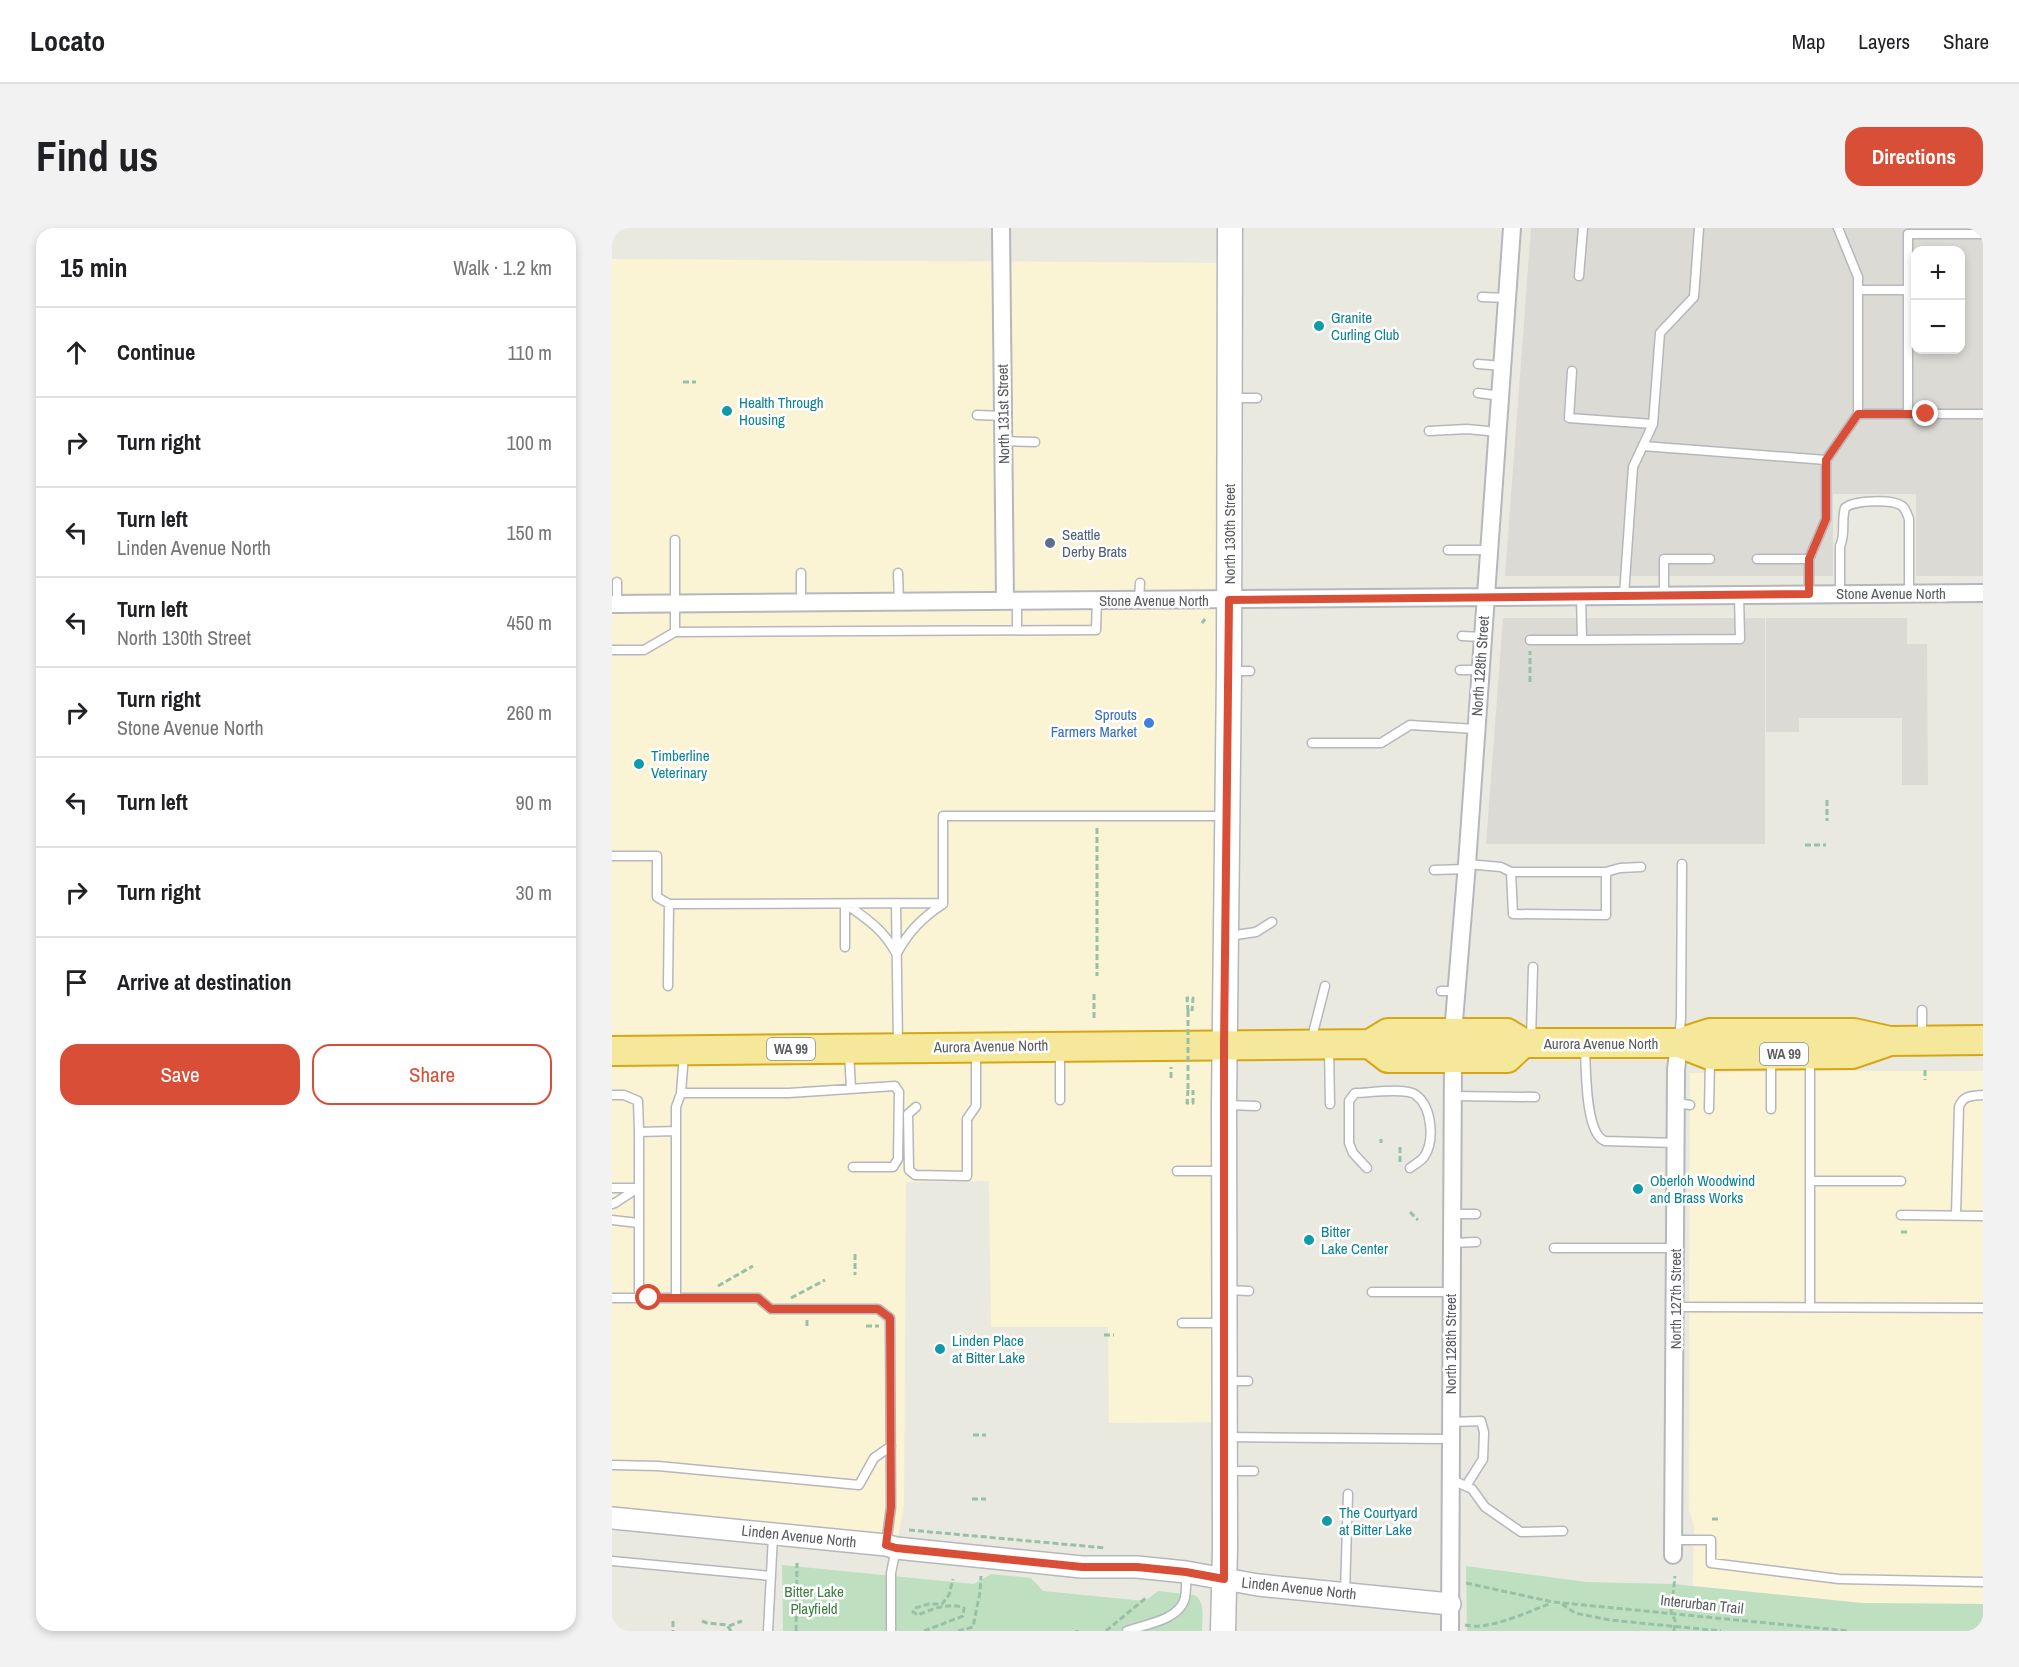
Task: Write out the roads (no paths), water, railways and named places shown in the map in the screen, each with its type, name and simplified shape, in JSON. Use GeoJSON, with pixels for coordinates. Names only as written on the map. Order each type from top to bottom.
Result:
{"type":"FeatureCollection","features":[{"type":"Feature","properties":{"kind":"highway","name":"Aurora Avenue North"},"geometry":{"type":"LineString","coordinates":[[612,1051],[849,1047],[1370,1044],[1388,1033],[1453,1045],[1507,1033],[1527,1043],[1679,1042],[1710,1033],[1854,1033],[1890,1041],[1983,1040]]}},
{"type":"Feature","properties":{"kind":"highway","name":"Aurora Avenue North"},"geometry":{"type":"LineString","coordinates":[[1679,1042],[1710,1055],[1852,1054],[1890,1041]]}},
{"type":"Feature","properties":{"kind":"main road","name":"North 130th Street"},"geometry":{"type":"LineString","coordinates":[[1223,1631],[1224,1044],[1227,816],[1239,671],[1229,600],[1230,228]]}},
{"type":"Feature","properties":{"kind":"street","name":"North 131st Street"},"geometry":{"type":"LineString","coordinates":[[1000,228],[1003,441],[1011,601]]}},
{"type":"Feature","properties":{"kind":"street","name":"North 128th Street"},"geometry":{"type":"LineString","coordinates":[[1457,1628],[1450,1604],[1453,1045],[1448,991],[1467,867],[1512,228]]}},
{"type":"Feature","properties":{"kind":"street","name":"Stone Avenue North"},"geometry":{"type":"LineString","coordinates":[[615,604],[1983,593]]}},
{"type":"Feature","properties":{"kind":"street","name":"North 127th Street"},"geometry":{"type":"LineString","coordinates":[[1674,1547],[1676,1143],[1683,1104],[1676,1070],[1679,1042]]}},
{"type":"Feature","properties":{"kind":"street","name":"Linden Avenue North"},"geometry":{"type":"LineString","coordinates":[[612,1518],[1082,1567],[1137,1567],[1186,1572],[1258,1585],[1450,1604]]}},
{"type":"Feature","properties":{"kind":"lane"},"geometry":{"type":"LineString","coordinates":[[1579,276],[1583,228]]}},
{"type":"Feature","properties":{"kind":"lane"},"geometry":{"type":"LineString","coordinates":[[1624,595],[1633,467],[1653,424],[1660,333],[1694,297],[1699,228]]}},
{"type":"Feature","properties":{"kind":"lane"},"geometry":{"type":"LineString","coordinates":[[1809,594],[1809,559],[1826,519],[1826,460],[1858,414],[1858,277],[1838,228]]}},
{"type":"Feature","properties":{"kind":"lane"},"geometry":{"type":"LineString","coordinates":[[1908,414],[1908,234],[1983,234]]}},
{"type":"Feature","properties":{"kind":"lane"},"geometry":{"type":"LineString","coordinates":[[1858,290],[1908,290]]}},
{"type":"Feature","properties":{"kind":"lane"},"geometry":{"type":"LineString","coordinates":[[1482,297],[1508,298]]}},
{"type":"Feature","properties":{"kind":"lane"},"geometry":{"type":"LineString","coordinates":[[1478,364],[1503,366]]}},
{"type":"Feature","properties":{"kind":"lane"},"geometry":{"type":"LineString","coordinates":[[1572,371],[1569,418],[1653,424]]}},
{"type":"Feature","properties":{"kind":"lane"},"geometry":{"type":"LineString","coordinates":[[1478,393],[1501,396]]}},
{"type":"Feature","properties":{"kind":"lane"},"geometry":{"type":"LineString","coordinates":[[1230,398],[1257,398]]}},
{"type":"Feature","properties":{"kind":"lane"},"geometry":{"type":"LineString","coordinates":[[1858,414],[1983,414]]}},
{"type":"Feature","properties":{"kind":"lane"},"geometry":{"type":"LineString","coordinates":[[977,415],[1003,416]]}},
{"type":"Feature","properties":{"kind":"lane"},"geometry":{"type":"LineString","coordinates":[[1429,431],[1467,429],[1498,432]]}},
{"type":"Feature","properties":{"kind":"lane"},"geometry":{"type":"LineString","coordinates":[[1003,441],[1035,442]]}},
{"type":"Feature","properties":{"kind":"lane"},"geometry":{"type":"LineString","coordinates":[[1643,446],[1826,460]]}},
{"type":"Feature","properties":{"kind":"lane"},"geometry":{"type":"LineString","coordinates":[[1840,593],[1840,546],[1843,540],[1845,508],[1855,502],[1893,502],[1902,506],[1909,519],[1909,593]]}},
{"type":"Feature","properties":{"kind":"lane"},"geometry":{"type":"LineString","coordinates":[[675,540],[675,632]]}},
{"type":"Feature","properties":{"kind":"lane"},"geometry":{"type":"LineString","coordinates":[[1448,550],[1489,550]]}},
{"type":"Feature","properties":{"kind":"lane"},"geometry":{"type":"LineString","coordinates":[[1664,595],[1664,559],[1710,559]]}},
{"type":"Feature","properties":{"kind":"lane"},"geometry":{"type":"LineString","coordinates":[[1757,559],[1809,559]]}},
{"type":"Feature","properties":{"kind":"lane"},"geometry":{"type":"LineString","coordinates":[[801,573],[801,603]]}},
{"type":"Feature","properties":{"kind":"lane"},"geometry":{"type":"LineString","coordinates":[[898,573],[899,602]]}},
{"type":"Feature","properties":{"kind":"lane"},"geometry":{"type":"LineString","coordinates":[[615,604],[617,582]]}},
{"type":"Feature","properties":{"kind":"lane"},"geometry":{"type":"LineString","coordinates":[[1139,600],[1140,583]]}},
{"type":"Feature","properties":{"kind":"lane"},"geometry":{"type":"LineString","coordinates":[[1530,640],[1740,639],[1740,594]]}},
{"type":"Feature","properties":{"kind":"lane"},"geometry":{"type":"LineString","coordinates":[[1581,596],[1582,640]]}},
{"type":"Feature","properties":{"kind":"lane"},"geometry":{"type":"LineString","coordinates":[[612,650],[644,650],[675,632],[1096,630],[1097,600]]}},
{"type":"Feature","properties":{"kind":"lane"},"geometry":{"type":"LineString","coordinates":[[1011,601],[1017,630]]}},
{"type":"Feature","properties":{"kind":"lane"},"geometry":{"type":"LineString","coordinates":[[1462,636],[1482,637]]}},
{"type":"Feature","properties":{"kind":"lane"},"geometry":{"type":"LineString","coordinates":[[1460,670],[1480,670]]}},
{"type":"Feature","properties":{"kind":"lane"},"geometry":{"type":"LineString","coordinates":[[1312,744],[1381,743],[1410,725],[1476,729]]}},
{"type":"Feature","properties":{"kind":"lane"},"geometry":{"type":"LineString","coordinates":[[943,903],[943,816],[1227,816]]}},
{"type":"Feature","properties":{"kind":"lane"},"geometry":{"type":"LineString","coordinates":[[612,856],[657,856],[657,897],[669,904],[943,903]]}},
{"type":"Feature","properties":{"kind":"lane"},"geometry":{"type":"LineString","coordinates":[[1679,1042],[1682,864]]}},
{"type":"Feature","properties":{"kind":"lane"},"geometry":{"type":"LineString","coordinates":[[1434,870],[1501,867],[1511,872],[1606,872],[1620,868],[1641,867]]}},
{"type":"Feature","properties":{"kind":"lane"},"geometry":{"type":"LineString","coordinates":[[1511,872],[1513,914],[1606,915],[1606,872]]}},
{"type":"Feature","properties":{"kind":"lane"},"geometry":{"type":"LineString","coordinates":[[896,903],[898,1047]]}},
{"type":"Feature","properties":{"kind":"lane"},"geometry":{"type":"LineString","coordinates":[[897,953],[907,933],[943,903]]}},
{"type":"Feature","properties":{"kind":"lane"},"geometry":{"type":"LineString","coordinates":[[668,986],[669,904]]}},
{"type":"Feature","properties":{"kind":"lane"},"geometry":{"type":"LineString","coordinates":[[845,904],[887,936],[897,953]]}},
{"type":"Feature","properties":{"kind":"lane"},"geometry":{"type":"LineString","coordinates":[[845,904],[845,947]]}},
{"type":"Feature","properties":{"kind":"lane"},"geometry":{"type":"LineString","coordinates":[[1225,936],[1256,932],[1272,922]]}},
{"type":"Feature","properties":{"kind":"lane"},"geometry":{"type":"LineString","coordinates":[[1527,1043],[1533,967]]}},
{"type":"Feature","properties":{"kind":"lane"},"geometry":{"type":"LineString","coordinates":[[1325,986],[1320,1044],[1330,1104]]}},
{"type":"Feature","properties":{"kind":"lane"},"geometry":{"type":"LineString","coordinates":[[1922,1010],[1922,1042]]}},
{"type":"Feature","properties":{"kind":"lane"},"geometry":{"type":"LineString","coordinates":[[1584,1043],[1590,1114],[1595,1134],[1599,1139],[1676,1143]]}},
{"type":"Feature","properties":{"kind":"lane"},"geometry":{"type":"LineString","coordinates":[[1060,1046],[1060,1100]]}},
{"type":"Feature","properties":{"kind":"lane"},"geometry":{"type":"LineString","coordinates":[[849,1047],[851,1088]]}},
{"type":"Feature","properties":{"kind":"lane"},"geometry":{"type":"LineString","coordinates":[[916,1107],[908,1114],[909,1170],[915,1175],[967,1176],[967,1119],[976,1106],[976,1047]]}},
{"type":"Feature","properties":{"kind":"lane"},"geometry":{"type":"LineString","coordinates":[[676,1298],[676,1107],[681,1093],[684,1051]]}},
{"type":"Feature","properties":{"kind":"lane"},"geometry":{"type":"LineString","coordinates":[[1771,1054],[1771,1108]]}},
{"type":"Feature","properties":{"kind":"lane"},"geometry":{"type":"LineString","coordinates":[[1810,1054],[1810,1307]]}},
{"type":"Feature","properties":{"kind":"lane"},"geometry":{"type":"LineString","coordinates":[[1709,1109],[1710,1055]]}},
{"type":"Feature","properties":{"kind":"lane"},"geometry":{"type":"LineString","coordinates":[[681,1093],[789,1093],[895,1086],[899,1092],[898,1159],[893,1167],[853,1167]]}},
{"type":"Feature","properties":{"kind":"lane"},"geometry":{"type":"LineString","coordinates":[[1367,1168],[1353,1153],[1349,1143],[1349,1101],[1355,1093],[1405,1092],[1416,1095],[1430,1116],[1430,1146],[1423,1159],[1410,1168]]}},
{"type":"Feature","properties":{"kind":"lane"},"geometry":{"type":"LineString","coordinates":[[612,1095],[624,1095],[638,1101],[639,1298]]}},
{"type":"Feature","properties":{"kind":"lane"},"geometry":{"type":"LineString","coordinates":[[1956,1215],[1959,1107],[1966,1096],[1983,1095]]}},
{"type":"Feature","properties":{"kind":"lane"},"geometry":{"type":"LineString","coordinates":[[1452,1096],[1535,1097]]}},
{"type":"Feature","properties":{"kind":"lane"},"geometry":{"type":"LineString","coordinates":[[1224,1105],[1256,1106]]}},
{"type":"Feature","properties":{"kind":"lane"},"geometry":{"type":"LineString","coordinates":[[639,1132],[676,1131]]}},
{"type":"Feature","properties":{"kind":"lane"},"geometry":{"type":"LineString","coordinates":[[1177,1171],[1224,1172]]}},
{"type":"Feature","properties":{"kind":"lane"},"geometry":{"type":"LineString","coordinates":[[1810,1181],[1901,1181]]}},
{"type":"Feature","properties":{"kind":"lane"},"geometry":{"type":"LineString","coordinates":[[612,1188],[638,1188]]}},
{"type":"Feature","properties":{"kind":"lane"},"geometry":{"type":"LineString","coordinates":[[612,1204],[638,1188]]}},
{"type":"Feature","properties":{"kind":"lane"},"geometry":{"type":"LineString","coordinates":[[1451,1215],[1476,1214]]}},
{"type":"Feature","properties":{"kind":"lane"},"geometry":{"type":"LineString","coordinates":[[1901,1215],[1983,1216]]}},
{"type":"Feature","properties":{"kind":"lane"},"geometry":{"type":"LineString","coordinates":[[612,1220],[638,1223]]}},
{"type":"Feature","properties":{"kind":"lane"},"geometry":{"type":"LineString","coordinates":[[1451,1243],[1476,1242]]}},
{"type":"Feature","properties":{"kind":"lane"},"geometry":{"type":"LineString","coordinates":[[1554,1248],[1675,1248]]}},
{"type":"Feature","properties":{"kind":"lane"},"geometry":{"type":"LineString","coordinates":[[1223,1290],[1249,1291]]}},
{"type":"Feature","properties":{"kind":"lane"},"geometry":{"type":"LineString","coordinates":[[1372,1292],[1450,1292]]}},
{"type":"Feature","properties":{"kind":"lane"},"geometry":{"type":"LineString","coordinates":[[612,1298],[758,1298],[771,1309],[878,1309],[890,1318],[891,1631]]}},
{"type":"Feature","properties":{"kind":"lane"},"geometry":{"type":"LineString","coordinates":[[1674,1307],[1983,1308]]}},
{"type":"Feature","properties":{"kind":"lane"},"geometry":{"type":"LineString","coordinates":[[1182,1323],[1224,1323]]}},
{"type":"Feature","properties":{"kind":"lane"},"geometry":{"type":"LineString","coordinates":[[1224,1381],[1248,1381]]}},
{"type":"Feature","properties":{"kind":"lane"},"geometry":{"type":"LineString","coordinates":[[1450,1422],[1481,1421],[1484,1432],[1483,1459],[1466,1486]]}},
{"type":"Feature","properties":{"kind":"lane"},"geometry":{"type":"LineString","coordinates":[[1224,1437],[1450,1439]]}},
{"type":"Feature","properties":{"kind":"lane"},"geometry":{"type":"LineString","coordinates":[[612,1465],[658,1466],[859,1485],[874,1458],[891,1446]]}},
{"type":"Feature","properties":{"kind":"lane"},"geometry":{"type":"LineString","coordinates":[[1224,1472],[1254,1471]]}},
{"type":"Feature","properties":{"kind":"lane"},"geometry":{"type":"LineString","coordinates":[[1450,1478],[1472,1490],[1485,1508],[1521,1532],[1563,1531]]}},
{"type":"Feature","properties":{"kind":"lane"},"geometry":{"type":"LineString","coordinates":[[1346,1594],[1348,1494]]}},
{"type":"Feature","properties":{"kind":"lane"},"geometry":{"type":"LineString","coordinates":[[768,1631],[773,1533]]}},
{"type":"Feature","properties":{"kind":"lane"},"geometry":{"type":"LineString","coordinates":[[1674,1547],[1711,1540],[1711,1563],[1839,1579],[1983,1582]]}},
{"type":"Feature","properties":{"kind":"lane"},"geometry":{"type":"LineString","coordinates":[[612,1561],[771,1576]]}},
{"type":"Feature","properties":{"kind":"lane"},"geometry":{"type":"LineString","coordinates":[[1127,1631],[1169,1616],[1179,1610],[1184,1600],[1186,1572]]}},
{"type":"Feature","properties":{"kind":"place","name":"Granite Curling Club"},"geometry":{"type":"Point","coordinates":[1319,326]}},
{"type":"Feature","properties":{"kind":"place","name":"Health Through Housing"},"geometry":{"type":"Point","coordinates":[727,411]}},
{"type":"Feature","properties":{"kind":"place","name":"Seattle Derby Brats"},"geometry":{"type":"Point","coordinates":[1050,543]}},
{"type":"Feature","properties":{"kind":"place","name":"Sprouts Farmers Market"},"geometry":{"type":"Point","coordinates":[1149,723]}},
{"type":"Feature","properties":{"kind":"place","name":"Timberline Veterinary"},"geometry":{"type":"Point","coordinates":[639,764]}},
{"type":"Feature","properties":{"kind":"place","name":"Oberloh Woodwind and Brass Works"},"geometry":{"type":"Point","coordinates":[1638,1189]}},
{"type":"Feature","properties":{"kind":"place","name":"Bitter Lake Center"},"geometry":{"type":"Point","coordinates":[1309,1240]}},
{"type":"Feature","properties":{"kind":"place","name":"Linden Place at Bitter Lake"},"geometry":{"type":"Point","coordinates":[940,1349]}},
{"type":"Feature","properties":{"kind":"place","name":"The Courtyard at Bitter Lake"},"geometry":{"type":"Point","coordinates":[1327,1521]}},
{"type":"Feature","properties":{"kind":"park label","name":"Bitter Lake Playfield"},"geometry":{"type":"Point","coordinates":[814,1600]}}]}
